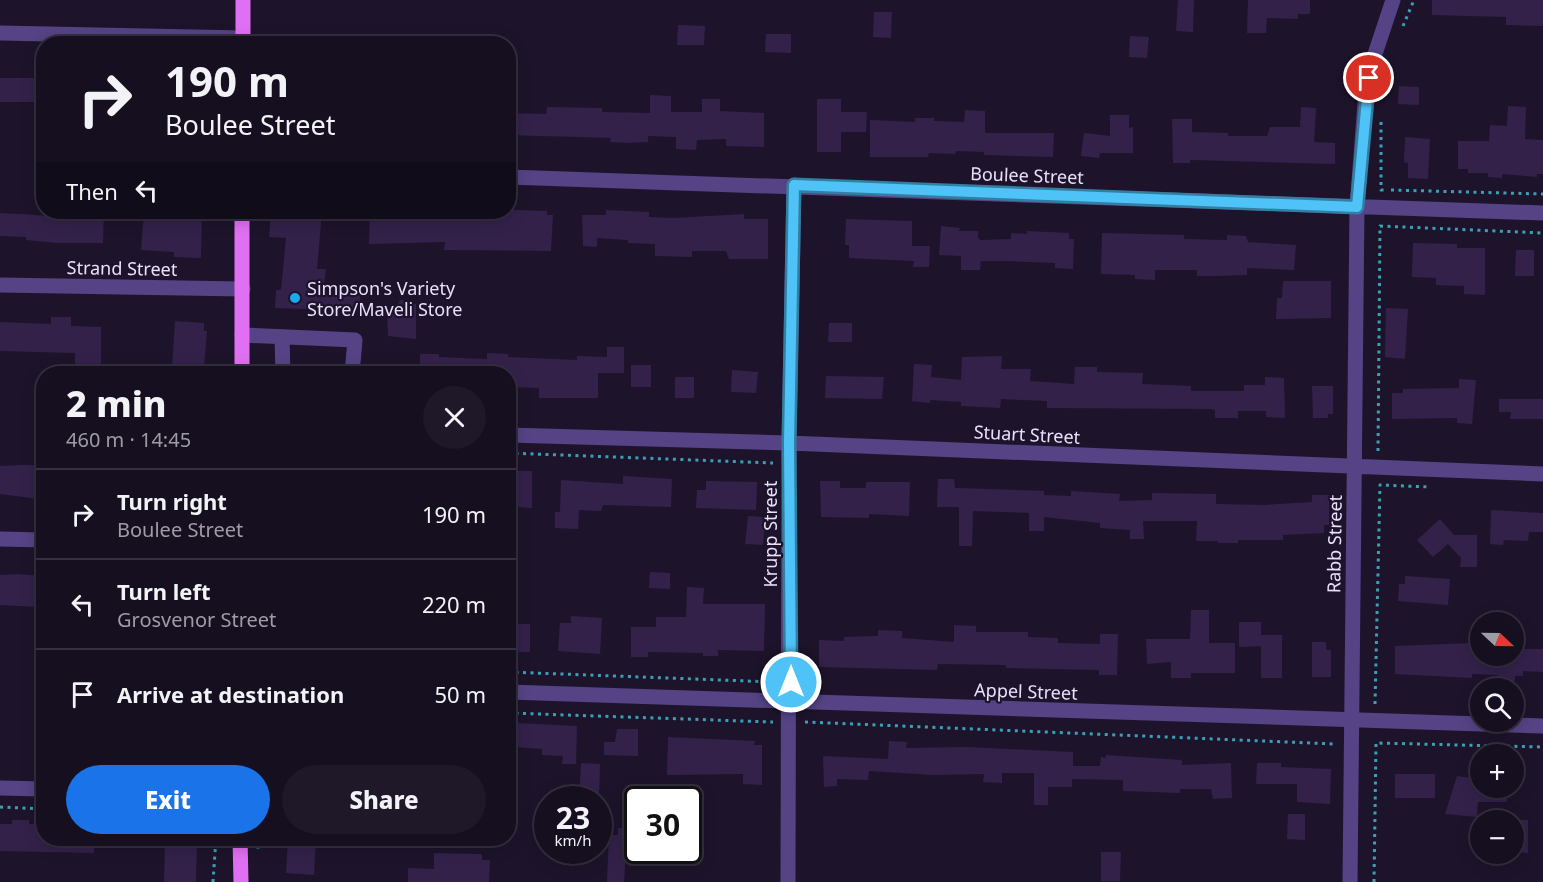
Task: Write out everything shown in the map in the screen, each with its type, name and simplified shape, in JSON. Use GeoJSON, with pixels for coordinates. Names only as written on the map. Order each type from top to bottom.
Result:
{"type":"FeatureCollection","features":[{"type":"Feature","properties":{"kind":"main road"},"geometry":{"type":"LineString","coordinates":[[243,0],[243,36]]}},
{"type":"Feature","properties":{"kind":"main road"},"geometry":{"type":"LineString","coordinates":[[242,219],[242,366]]}},
{"type":"Feature","properties":{"kind":"main road"},"geometry":{"type":"LineString","coordinates":[[240,846],[241,882]]}},
{"type":"Feature","properties":{"kind":"street","name":"Rabb Street"},"geometry":{"type":"LineString","coordinates":[[1350,882],[1357,207],[1366,90],[1371,66],[1393,0]]}},
{"type":"Feature","properties":{"kind":"street"},"geometry":{"type":"LineString","coordinates":[[0,33],[91,36]]}},
{"type":"Feature","properties":{"kind":"street","name":"Boulee Street"},"geometry":{"type":"LineString","coordinates":[[516,177],[794,185],[1543,213]]}},
{"type":"Feature","properties":{"kind":"street","name":"Krupp Street"},"geometry":{"type":"LineString","coordinates":[[788,882],[791,703],[789,443],[794,185]]}},
{"type":"Feature","properties":{"kind":"street","name":"Strand Street"},"geometry":{"type":"LineString","coordinates":[[0,285],[243,289]]}},
{"type":"Feature","properties":{"kind":"street"},"geometry":{"type":"LineString","coordinates":[[242,335],[355,340],[353,366]]}},
{"type":"Feature","properties":{"kind":"street"},"geometry":{"type":"LineString","coordinates":[[282,337],[283,366]]}},
{"type":"Feature","properties":{"kind":"street","name":"Stuart Street"},"geometry":{"type":"LineString","coordinates":[[516,435],[789,443],[1543,474]]}},
{"type":"Feature","properties":{"kind":"street"},"geometry":{"type":"LineString","coordinates":[[0,539],[36,540]]}},
{"type":"Feature","properties":{"kind":"street","name":"Appel Street"},"geometry":{"type":"LineString","coordinates":[[516,692],[1543,726]]}},
{"type":"Feature","properties":{"kind":"street"},"geometry":{"type":"LineString","coordinates":[[0,788],[36,789]]}},
{"type":"Feature","properties":{"kind":"path"},"geometry":{"type":"LineString","coordinates":[[1400,31],[1414,0]]}},
{"type":"Feature","properties":{"kind":"path"},"geometry":{"type":"LineString","coordinates":[[1381,114],[1381,190],[1543,194]]}},
{"type":"Feature","properties":{"kind":"path"},"geometry":{"type":"LineString","coordinates":[[1378,454],[1380,226],[1543,232]]}},
{"type":"Feature","properties":{"kind":"path"},"geometry":{"type":"LineString","coordinates":[[516,453],[790,464]]}},
{"type":"Feature","properties":{"kind":"path"},"geometry":{"type":"LineString","coordinates":[[1375,706],[1380,485],[1438,487]]}},
{"type":"Feature","properties":{"kind":"path"},"geometry":{"type":"LineString","coordinates":[[516,672],[791,682]]}},
{"type":"Feature","properties":{"kind":"path"},"geometry":{"type":"LineString","coordinates":[[516,713],[775,722]]}},
{"type":"Feature","properties":{"kind":"path"},"geometry":{"type":"LineString","coordinates":[[806,722],[1335,742],[1335,754]]}},
{"type":"Feature","properties":{"kind":"path"},"geometry":{"type":"LineString","coordinates":[[1374,882],[1376,743],[1543,747]]}},
{"type":"Feature","properties":{"kind":"path"},"geometry":{"type":"LineString","coordinates":[[0,807],[36,809]]}},
{"type":"Feature","properties":{"kind":"path"},"geometry":{"type":"LineString","coordinates":[[213,882],[215,846]]}},
{"type":"Feature","properties":{"kind":"building"},"geometry":{"type":"Polygon","coordinates":[[[1178,0],[1194,0],[1193,32],[1176,31],[1178,0]]]}},
{"type":"Feature","properties":{"kind":"building"},"geometry":{"type":"Polygon","coordinates":[[[1248,0],[1310,0],[1310,14],[1298,14],[1298,19],[1267,18],[1266,33],[1247,33],[1248,0]]]}},
{"type":"Feature","properties":{"kind":"building"},"geometry":{"type":"Polygon","coordinates":[[[1432,0],[1543,0],[1543,26],[1506,25],[1506,17],[1432,15],[1432,0]]]}},
{"type":"Feature","properties":{"kind":"building"},"geometry":{"type":"Polygon","coordinates":[[[874,12],[892,12],[891,38],[873,37],[874,12]]]}},
{"type":"Feature","properties":{"kind":"building"},"geometry":{"type":"Polygon","coordinates":[[[678,25],[705,26],[704,45],[677,45],[678,25]]]}},
{"type":"Feature","properties":{"kind":"building"},"geometry":{"type":"Polygon","coordinates":[[[766,34],[791,34],[791,53],[765,52],[766,34]]]}},
{"type":"Feature","properties":{"kind":"building"},"geometry":{"type":"Polygon","coordinates":[[[1130,36],[1149,37],[1147,58],[1129,57],[1130,36]]]}},
{"type":"Feature","properties":{"kind":"building"},"geometry":{"type":"Polygon","coordinates":[[[0,78],[36,78],[36,102],[0,102],[0,78]]]}},
{"type":"Feature","properties":{"kind":"building"},"geometry":{"type":"Polygon","coordinates":[[[1399,86],[1419,87],[1419,105],[1398,104],[1399,86]]]}},
{"type":"Feature","properties":{"kind":"building"},"geometry":{"type":"Polygon","coordinates":[[[650,95],[671,96],[671,112],[702,112],[702,99],[720,99],[720,111],[764,113],[764,147],[726,146],[726,139],[697,140],[696,150],[676,149],[676,137],[648,136],[648,142],[626,143],[610,142],[611,138],[516,135],[516,113],[546,114],[547,107],[602,108],[602,112],[650,113],[650,95]]]}},
{"type":"Feature","properties":{"kind":"building"},"geometry":{"type":"Polygon","coordinates":[[[817,99],[841,99],[841,112],[867,112],[866,132],[841,132],[841,152],[817,152],[817,99]]]}},
{"type":"Feature","properties":{"kind":"building"},"geometry":{"type":"Polygon","coordinates":[[[1508,106],[1526,107],[1525,139],[1543,140],[1543,174],[1537,174],[1537,177],[1502,174],[1502,178],[1488,177],[1488,173],[1468,173],[1468,169],[1458,169],[1458,141],[1489,141],[1490,125],[1507,126],[1508,106]]]}},
{"type":"Feature","properties":{"kind":"building"},"geometry":{"type":"Polygon","coordinates":[[[1301,107],[1316,108],[1314,142],[1335,143],[1335,164],[1190,160],[1190,163],[1173,163],[1172,119],[1192,119],[1192,132],[1228,133],[1228,136],[1267,136],[1270,127],[1300,127],[1301,107]]]}},
{"type":"Feature","properties":{"kind":"building"},"geometry":{"type":"Polygon","coordinates":[[[965,110],[985,111],[985,133],[1054,133],[1053,157],[984,155],[984,152],[956,151],[955,154],[929,153],[928,157],[870,157],[870,120],[915,122],[915,118],[934,118],[934,121],[964,122],[965,110]]]}},
{"type":"Feature","properties":{"kind":"building"},"geometry":{"type":"Polygon","coordinates":[[[1110,115],[1129,115],[1129,128],[1133,127],[1133,153],[1100,153],[1099,158],[1081,156],[1084,133],[1110,136],[1110,115]]]}},
{"type":"Feature","properties":{"kind":"building"},"geometry":{"type":"Polygon","coordinates":[[[1405,137],[1430,139],[1428,179],[1408,178],[1408,163],[1404,162],[1405,137]]]}},
{"type":"Feature","properties":{"kind":"building"},"geometry":{"type":"Polygon","coordinates":[[[516,210],[547,211],[547,215],[553,215],[551,251],[444,250],[445,242],[369,244],[370,219],[516,219],[516,210]]]}},
{"type":"Feature","properties":{"kind":"building"},"geometry":{"type":"Polygon","coordinates":[[[606,210],[649,212],[649,217],[744,214],[744,219],[768,219],[768,259],[729,259],[726,251],[692,251],[692,257],[655,256],[655,244],[628,243],[628,240],[597,238],[597,247],[583,246],[582,215],[606,215],[606,210]]]}},
{"type":"Feature","properties":{"kind":"building"},"geometry":{"type":"Polygon","coordinates":[[[0,213],[36,215],[36,219],[104,219],[103,243],[57,243],[26,240],[26,237],[0,236],[0,213]]]}},
{"type":"Feature","properties":{"kind":"building"},"geometry":{"type":"Polygon","coordinates":[[[143,219],[202,219],[201,258],[174,257],[174,252],[141,250],[143,219]]]}},
{"type":"Feature","properties":{"kind":"building"},"geometry":{"type":"Polygon","coordinates":[[[270,219],[321,219],[317,269],[326,269],[323,290],[360,290],[360,311],[275,308],[276,290],[281,290],[286,238],[269,237],[270,219]]]}},
{"type":"Feature","properties":{"kind":"building"},"geometry":{"type":"Polygon","coordinates":[[[846,219],[912,221],[912,246],[930,246],[929,267],[913,267],[914,261],[849,258],[849,245],[845,245],[846,219]]]}},
{"type":"Feature","properties":{"kind":"building"},"geometry":{"type":"Polygon","coordinates":[[[941,226],[960,228],[959,231],[978,231],[978,238],[981,240],[1011,239],[1011,233],[1027,234],[1027,231],[1069,233],[1069,239],[1074,239],[1073,269],[1055,268],[1055,263],[981,261],[980,270],[961,270],[961,256],[939,255],[941,226]]]}},
{"type":"Feature","properties":{"kind":"building"},"geometry":{"type":"Polygon","coordinates":[[[1102,233],[1184,235],[1184,239],[1227,240],[1227,235],[1246,236],[1248,242],[1296,245],[1294,270],[1247,268],[1247,275],[1197,276],[1197,270],[1155,270],[1155,280],[1135,279],[1135,275],[1101,274],[1102,233]]]}},
{"type":"Feature","properties":{"kind":"building"},"geometry":{"type":"Polygon","coordinates":[[[1413,243],[1457,244],[1457,248],[1485,248],[1485,295],[1464,294],[1464,286],[1436,285],[1436,278],[1412,277],[1413,243]]]}},
{"type":"Feature","properties":{"kind":"building"},"geometry":{"type":"Polygon","coordinates":[[[1516,250],[1534,250],[1534,276],[1515,276],[1516,250]]]}},
{"type":"Feature","properties":{"kind":"building"},"geometry":{"type":"Polygon","coordinates":[[[1283,281],[1331,281],[1331,318],[1276,319],[1277,298],[1282,298],[1283,281]]]}},
{"type":"Feature","properties":{"kind":"building"},"geometry":{"type":"Polygon","coordinates":[[[400,300],[413,300],[413,304],[416,304],[416,339],[388,336],[387,307],[397,307],[400,300]]]}},
{"type":"Feature","properties":{"kind":"building"},"geometry":{"type":"Polygon","coordinates":[[[1386,308],[1408,309],[1405,359],[1385,357],[1386,308]]]}},
{"type":"Feature","properties":{"kind":"building"},"geometry":{"type":"Polygon","coordinates":[[[51,317],[71,317],[71,326],[101,327],[101,366],[75,366],[75,353],[0,351],[0,322],[51,324],[51,317]]]}},
{"type":"Feature","properties":{"kind":"building"},"geometry":{"type":"Polygon","coordinates":[[[175,321],[204,323],[204,331],[207,331],[204,366],[172,366],[175,321]]]}},
{"type":"Feature","properties":{"kind":"building"},"geometry":{"type":"Polygon","coordinates":[[[829,323],[852,323],[852,342],[828,342],[829,323]]]}},
{"type":"Feature","properties":{"kind":"building"},"geometry":{"type":"Polygon","coordinates":[[[607,347],[624,347],[624,373],[598,373],[598,398],[539,398],[539,388],[516,387],[516,366],[420,366],[420,354],[487,359],[487,353],[508,354],[508,357],[577,360],[577,356],[607,357],[607,347]]]}},
{"type":"Feature","properties":{"kind":"building"},"geometry":{"type":"Polygon","coordinates":[[[1002,356],[1001,369],[1031,369],[1030,381],[1074,384],[1075,367],[1097,367],[1097,372],[1143,373],[1142,384],[1191,386],[1191,391],[1244,391],[1244,385],[1265,385],[1265,377],[1284,378],[1285,418],[1266,417],[1266,411],[1238,411],[1238,418],[1215,418],[1215,410],[1211,409],[1047,408],[1047,401],[1001,399],[1000,408],[961,406],[961,402],[912,401],[914,364],[932,365],[931,377],[961,380],[962,357],[1002,356]]]}},
{"type":"Feature","properties":{"kind":"building"},"geometry":{"type":"Polygon","coordinates":[[[631,365],[651,365],[651,387],[631,387],[631,365]]]}},
{"type":"Feature","properties":{"kind":"building"},"geometry":{"type":"Polygon","coordinates":[[[732,370],[758,372],[756,393],[731,392],[732,370]]]}},
{"type":"Feature","properties":{"kind":"building"},"geometry":{"type":"Polygon","coordinates":[[[826,376],[884,377],[882,399],[825,398],[826,376]]]}},
{"type":"Feature","properties":{"kind":"building"},"geometry":{"type":"Polygon","coordinates":[[[675,377],[694,377],[694,398],[675,398],[675,377]]]}},
{"type":"Feature","properties":{"kind":"building"},"geometry":{"type":"Polygon","coordinates":[[[1459,379],[1476,380],[1472,424],[1457,423],[1457,418],[1392,419],[1392,393],[1403,393],[1403,389],[1459,388],[1459,379]]]}},
{"type":"Feature","properties":{"kind":"building"},"geometry":{"type":"Polygon","coordinates":[[[1312,386],[1333,386],[1333,414],[1328,414],[1328,418],[1313,418],[1312,386]]]}},
{"type":"Feature","properties":{"kind":"building"},"geometry":{"type":"Polygon","coordinates":[[[1499,399],[1543,399],[1543,419],[1510,419],[1511,412],[1499,412],[1499,399]]]}},
{"type":"Feature","properties":{"kind":"building"},"geometry":{"type":"Polygon","coordinates":[[[36,465],[36,499],[0,494],[0,466],[36,465]]]}},
{"type":"Feature","properties":{"kind":"building"},"geometry":{"type":"Polygon","coordinates":[[[516,471],[532,471],[532,508],[517,507],[518,494],[516,494],[516,471]]]}},
{"type":"Feature","properties":{"kind":"building"},"geometry":{"type":"Polygon","coordinates":[[[623,476],[672,479],[671,507],[603,505],[601,511],[579,510],[578,529],[555,528],[555,512],[560,512],[561,480],[623,484],[623,476]]]}},
{"type":"Feature","properties":{"kind":"building"},"geometry":{"type":"Polygon","coordinates":[[[938,479],[954,479],[955,488],[1044,491],[1044,495],[1071,496],[1071,491],[1120,494],[1119,501],[1152,500],[1152,493],[1216,494],[1216,504],[1263,505],[1312,502],[1312,495],[1329,495],[1329,525],[1324,525],[1324,533],[1283,535],[1283,540],[1238,540],[1238,543],[1218,543],[1218,541],[1196,541],[1197,521],[1143,521],[1144,539],[1130,539],[1130,530],[1100,528],[1100,523],[1044,517],[1044,531],[1029,531],[1029,513],[973,511],[972,546],[959,546],[959,507],[937,507],[938,479]]]}},
{"type":"Feature","properties":{"kind":"building"},"geometry":{"type":"Polygon","coordinates":[[[706,481],[757,482],[756,510],[696,508],[697,490],[706,490],[706,481]]]}},
{"type":"Feature","properties":{"kind":"building"},"geometry":{"type":"Polygon","coordinates":[[[820,481],[840,481],[840,488],[866,488],[866,482],[910,482],[909,516],[869,514],[869,518],[821,517],[820,481]]]}},
{"type":"Feature","properties":{"kind":"building"},"geometry":{"type":"Polygon","coordinates":[[[1491,510],[1543,513],[1543,532],[1529,532],[1528,541],[1504,540],[1503,545],[1490,544],[1491,510]]]}},
{"type":"Feature","properties":{"kind":"building"},"geometry":{"type":"Polygon","coordinates":[[[748,516],[765,517],[763,545],[745,544],[748,516]]]}},
{"type":"Feature","properties":{"kind":"building"},"geometry":{"type":"Polygon","coordinates":[[[1440,519],[1454,535],[1477,535],[1477,567],[1460,567],[1461,558],[1448,544],[1433,557],[1417,540],[1440,519]]]}},
{"type":"Feature","properties":{"kind":"building"},"geometry":{"type":"Polygon","coordinates":[[[650,572],[670,573],[670,589],[649,588],[650,572]]]}},
{"type":"Feature","properties":{"kind":"building"},"geometry":{"type":"Polygon","coordinates":[[[0,575],[36,576],[36,607],[0,605],[0,575]]]}},
{"type":"Feature","properties":{"kind":"building"},"geometry":{"type":"Polygon","coordinates":[[[1405,576],[1450,579],[1448,605],[1398,601],[1399,584],[1405,584],[1405,576]]]}},
{"type":"Feature","properties":{"kind":"building"},"geometry":{"type":"Polygon","coordinates":[[[687,587],[704,588],[703,604],[765,604],[764,651],[718,650],[718,656],[703,656],[703,653],[648,652],[648,657],[631,657],[631,627],[656,627],[656,617],[686,617],[687,587]]]}},
{"type":"Feature","properties":{"kind":"building"},"geometry":{"type":"Polygon","coordinates":[[[1191,610],[1209,610],[1209,643],[1235,643],[1235,673],[1191,673],[1191,678],[1171,678],[1171,662],[1147,664],[1146,639],[1190,639],[1191,610]]]}},
{"type":"Feature","properties":{"kind":"building"},"geometry":{"type":"Polygon","coordinates":[[[571,616],[602,618],[600,654],[558,651],[560,623],[571,623],[571,616]]]}},
{"type":"Feature","properties":{"kind":"building"},"geometry":{"type":"Polygon","coordinates":[[[1239,622],[1261,622],[1261,646],[1239,647],[1239,622]]]}},
{"type":"Feature","properties":{"kind":"building"},"geometry":{"type":"Polygon","coordinates":[[[516,624],[530,624],[530,652],[516,652],[516,624]]]}},
{"type":"Feature","properties":{"kind":"building"},"geometry":{"type":"Polygon","coordinates":[[[954,625],[976,626],[976,632],[1028,632],[1028,637],[1058,638],[1058,643],[1100,644],[1100,634],[1118,634],[1117,675],[1099,675],[1099,670],[1006,668],[1006,665],[938,664],[937,670],[819,667],[819,640],[844,641],[844,637],[878,636],[878,630],[902,631],[902,638],[954,642],[954,625]]]}},
{"type":"Feature","properties":{"kind":"building"},"geometry":{"type":"Polygon","coordinates":[[[1261,635],[1282,635],[1282,678],[1261,678],[1261,635]]]}},
{"type":"Feature","properties":{"kind":"building"},"geometry":{"type":"Polygon","coordinates":[[[1312,642],[1326,642],[1326,650],[1331,650],[1331,677],[1312,677],[1312,642]]]}},
{"type":"Feature","properties":{"kind":"building"},"geometry":{"type":"Polygon","coordinates":[[[1470,643],[1470,666],[1524,666],[1524,649],[1543,649],[1543,672],[1523,671],[1523,676],[1515,676],[1515,678],[1472,674],[1472,678],[1395,674],[1395,646],[1470,643]]]}},
{"type":"Feature","properties":{"kind":"building"},"geometry":{"type":"Polygon","coordinates":[[[516,723],[577,726],[576,764],[562,764],[563,756],[542,755],[542,749],[516,747],[516,723]]]}},
{"type":"Feature","properties":{"kind":"building"},"geometry":{"type":"Polygon","coordinates":[[[617,729],[638,729],[638,756],[604,755],[604,742],[615,742],[617,729]]]}},
{"type":"Feature","properties":{"kind":"building"},"geometry":{"type":"Polygon","coordinates":[[[668,737],[755,741],[754,745],[762,745],[762,785],[743,784],[743,774],[667,775],[668,737]]]}},
{"type":"Feature","properties":{"kind":"building"},"geometry":{"type":"Polygon","coordinates":[[[889,741],[907,742],[906,748],[967,747],[1073,752],[1073,766],[1100,766],[1101,757],[1106,758],[1106,755],[1182,760],[1182,765],[1231,763],[1232,798],[1213,799],[1211,789],[1180,789],[1180,793],[1123,791],[1123,780],[1072,779],[1072,787],[1048,787],[1048,805],[1034,805],[1034,773],[1002,773],[1002,783],[983,782],[984,774],[933,775],[869,771],[868,780],[837,779],[837,786],[824,787],[823,756],[888,759],[889,741]]]}},
{"type":"Feature","properties":{"kind":"building"},"geometry":{"type":"Polygon","coordinates":[[[581,763],[600,764],[599,786],[580,786],[581,763]]]}},
{"type":"Feature","properties":{"kind":"building"},"geometry":{"type":"Polygon","coordinates":[[[1257,763],[1281,763],[1281,767],[1331,769],[1330,804],[1297,802],[1297,784],[1256,784],[1257,763]]]}},
{"type":"Feature","properties":{"kind":"building"},"geometry":{"type":"Polygon","coordinates":[[[1395,774],[1435,774],[1435,798],[1395,798],[1395,774]]]}},
{"type":"Feature","properties":{"kind":"building"},"geometry":{"type":"Polygon","coordinates":[[[1457,776],[1470,778],[1470,798],[1507,798],[1507,802],[1478,802],[1477,810],[1470,810],[1470,816],[1445,814],[1457,776]]]}},
{"type":"Feature","properties":{"kind":"building"},"geometry":{"type":"Polygon","coordinates":[[[1288,814],[1305,814],[1305,840],[1287,839],[1288,814]]]}},
{"type":"Feature","properties":{"kind":"building"},"geometry":{"type":"Polygon","coordinates":[[[12,820],[29,820],[29,824],[36,824],[36,846],[94,846],[94,853],[0,851],[0,824],[12,824],[12,820]]]}},
{"type":"Feature","properties":{"kind":"building"},"geometry":{"type":"Polygon","coordinates":[[[1524,820],[1528,820],[1528,853],[1524,853],[1524,820]]]}},
{"type":"Feature","properties":{"kind":"building"},"geometry":{"type":"Polygon","coordinates":[[[618,828],[624,828],[624,882],[607,882],[608,864],[612,864],[612,835],[618,835],[618,828]]]}},
{"type":"Feature","properties":{"kind":"building"},"geometry":{"type":"Polygon","coordinates":[[[165,846],[197,846],[196,882],[164,882],[165,846]]]}},
{"type":"Feature","properties":{"kind":"building"},"geometry":{"type":"Polygon","coordinates":[[[288,846],[316,846],[314,875],[286,873],[288,846]]]}},
{"type":"Feature","properties":{"kind":"building"},"geometry":{"type":"Polygon","coordinates":[[[1101,852],[1121,852],[1120,881],[1101,881],[1101,852]]]}},
{"type":"Feature","properties":{"kind":"building"},"geometry":{"type":"Polygon","coordinates":[[[434,853],[482,854],[482,860],[490,860],[489,882],[408,882],[408,868],[434,869],[434,853]]]}},
{"type":"Feature","properties":{"kind":"place","name":"Simpson's Variety Store/Maveli Store"},"geometry":{"type":"Point","coordinates":[295,298]}},
{"type":"Feature","properties":{"kind":"route"},"geometry":{"type":"LineString","coordinates":[[791,682],[789,443],[794,185],[1357,207],[1366,90],[1369,78]]}}]}
